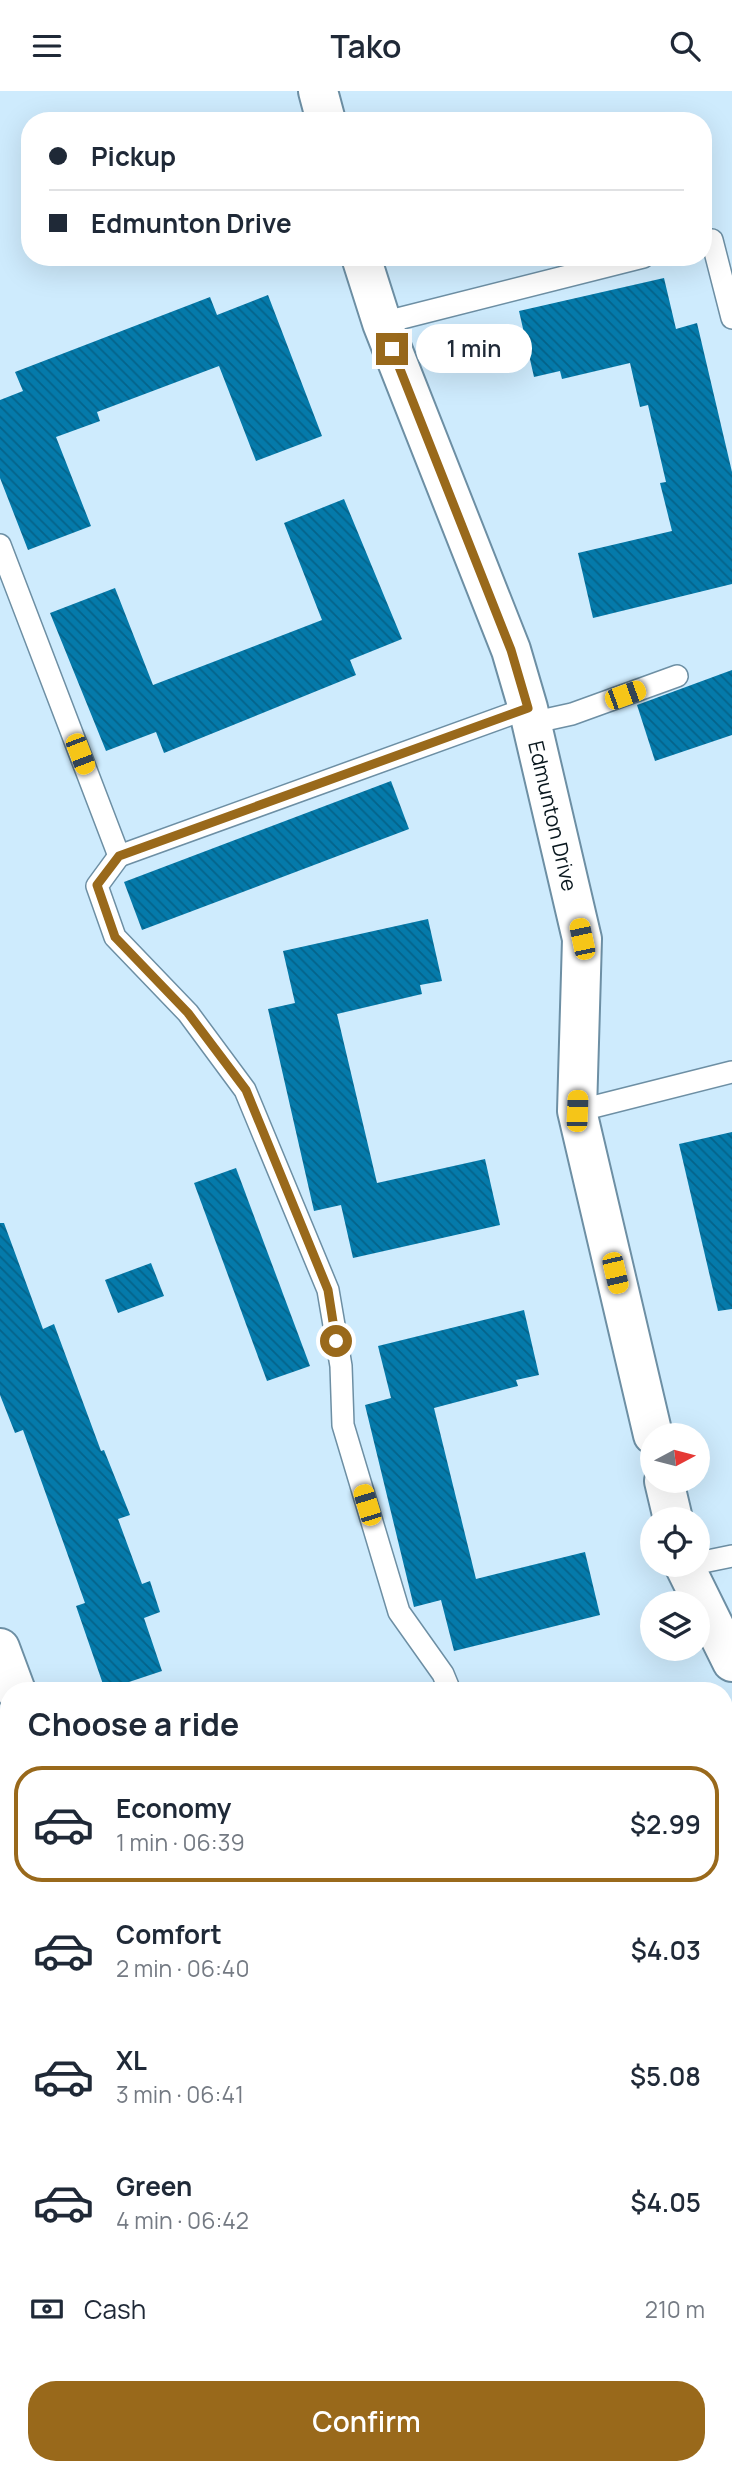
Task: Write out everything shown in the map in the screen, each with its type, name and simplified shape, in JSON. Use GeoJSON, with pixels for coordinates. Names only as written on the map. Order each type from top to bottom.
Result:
{"type":"FeatureCollection","features":[{"type":"Feature","properties":{"kind":"street"},"geometry":{"type":"LineString","coordinates":[[318,91],[324,112]]}},
{"type":"Feature","properties":{"kind":"street","name":"Edmunton Drive"},"geometry":{"type":"LineString","coordinates":[[364,266],[382,323],[511,650],[530,715],[582,939],[577,1111],[650,1423]]}},
{"type":"Feature","properties":{"kind":"street"},"geometry":{"type":"LineString","coordinates":[[695,1577],[732,1661]]}},
{"type":"Feature","properties":{"kind":"street"},"geometry":{"type":"LineString","coordinates":[[0,1648],[13,1682]]}},
{"type":"Feature","properties":{"kind":"lane"},"geometry":{"type":"LineString","coordinates":[[716,238],[732,318]]}},
{"type":"Feature","properties":{"kind":"lane"},"geometry":{"type":"LineString","coordinates":[[382,323],[607,266]]}},
{"type":"Feature","properties":{"kind":"lane"},"geometry":{"type":"LineString","coordinates":[[0,545],[119,856]]}},
{"type":"Feature","properties":{"kind":"lane"},"geometry":{"type":"LineString","coordinates":[[446,1682],[399,1612],[343,1425],[341,1366],[328,1290],[246,1090],[188,1013],[115,937],[97,885],[119,856],[530,715],[572,714],[677,676]]}},
{"type":"Feature","properties":{"kind":"lane"},"geometry":{"type":"LineString","coordinates":[[577,1111],[732,1072]]}},
{"type":"Feature","properties":{"kind":"lane"},"geometry":{"type":"LineString","coordinates":[[710,1561],[732,1556]]}},
{"type":"Feature","properties":{"kind":"building"},"geometry":{"type":"Polygon","coordinates":[[[664,278],[676,329],[697,323],[732,472],[732,584],[593,618],[578,553],[672,531],[660,483],[666,482],[648,405],[640,407],[630,363],[562,379],[560,371],[534,377],[519,311],[664,278]]]}},
{"type":"Feature","properties":{"kind":"building"},"geometry":{"type":"Polygon","coordinates":[[[268,295],[322,436],[256,461],[219,366],[97,412],[100,421],[56,437],[91,526],[28,550],[0,478],[0,400],[23,391],[15,372],[210,297],[217,315],[268,295]]]}},
{"type":"Feature","properties":{"kind":"building"},"geometry":{"type":"Polygon","coordinates":[[[344,499],[402,639],[350,660],[356,675],[164,753],[156,732],[106,751],[50,613],[115,588],[153,685],[322,620],[284,523],[344,499]]]}},
{"type":"Feature","properties":{"kind":"building"},"geometry":{"type":"Polygon","coordinates":[[[732,670],[732,735],[655,761],[637,705],[732,670]]]}},
{"type":"Feature","properties":{"kind":"building"},"geometry":{"type":"Polygon","coordinates":[[[391,781],[409,829],[142,930],[124,882],[391,781]]]}},
{"type":"Feature","properties":{"kind":"building"},"geometry":{"type":"Polygon","coordinates":[[[428,919],[442,981],[420,985],[422,994],[337,1014],[377,1183],[485,1159],[500,1225],[353,1258],[341,1205],[314,1211],[268,1009],[295,1003],[283,951],[428,919]]]}},
{"type":"Feature","properties":{"kind":"building"},"geometry":{"type":"Polygon","coordinates":[[[732,1132],[732,1309],[718,1311],[679,1144],[732,1132]]]}},
{"type":"Feature","properties":{"kind":"building"},"geometry":{"type":"Polygon","coordinates":[[[236,1168],[310,1366],[267,1381],[194,1183],[236,1168]]]}},
{"type":"Feature","properties":{"kind":"building"},"geometry":{"type":"Polygon","coordinates":[[[0,1223],[4,1223],[43,1329],[54,1324],[101,1451],[104,1450],[130,1515],[118,1519],[142,1584],[150,1581],[160,1612],[144,1618],[162,1671],[129,1682],[102,1682],[76,1606],[85,1603],[23,1430],[15,1433],[0,1395],[0,1223]]]}},
{"type":"Feature","properties":{"kind":"building"},"geometry":{"type":"Polygon","coordinates":[[[151,1263],[164,1296],[118,1313],[105,1280],[151,1263]]]}},
{"type":"Feature","properties":{"kind":"building"},"geometry":{"type":"Polygon","coordinates":[[[524,1310],[539,1375],[516,1380],[518,1386],[434,1408],[476,1579],[585,1552],[600,1615],[454,1651],[441,1600],[414,1607],[365,1405],[391,1398],[378,1346],[524,1310]]]}},
{"type":"Feature","properties":{"kind":"route"},"geometry":{"type":"LineString","coordinates":[[336,1341],[328,1290],[246,1090],[188,1013],[115,937],[97,885],[119,856],[528,708],[511,650],[392,349]]}}]}
